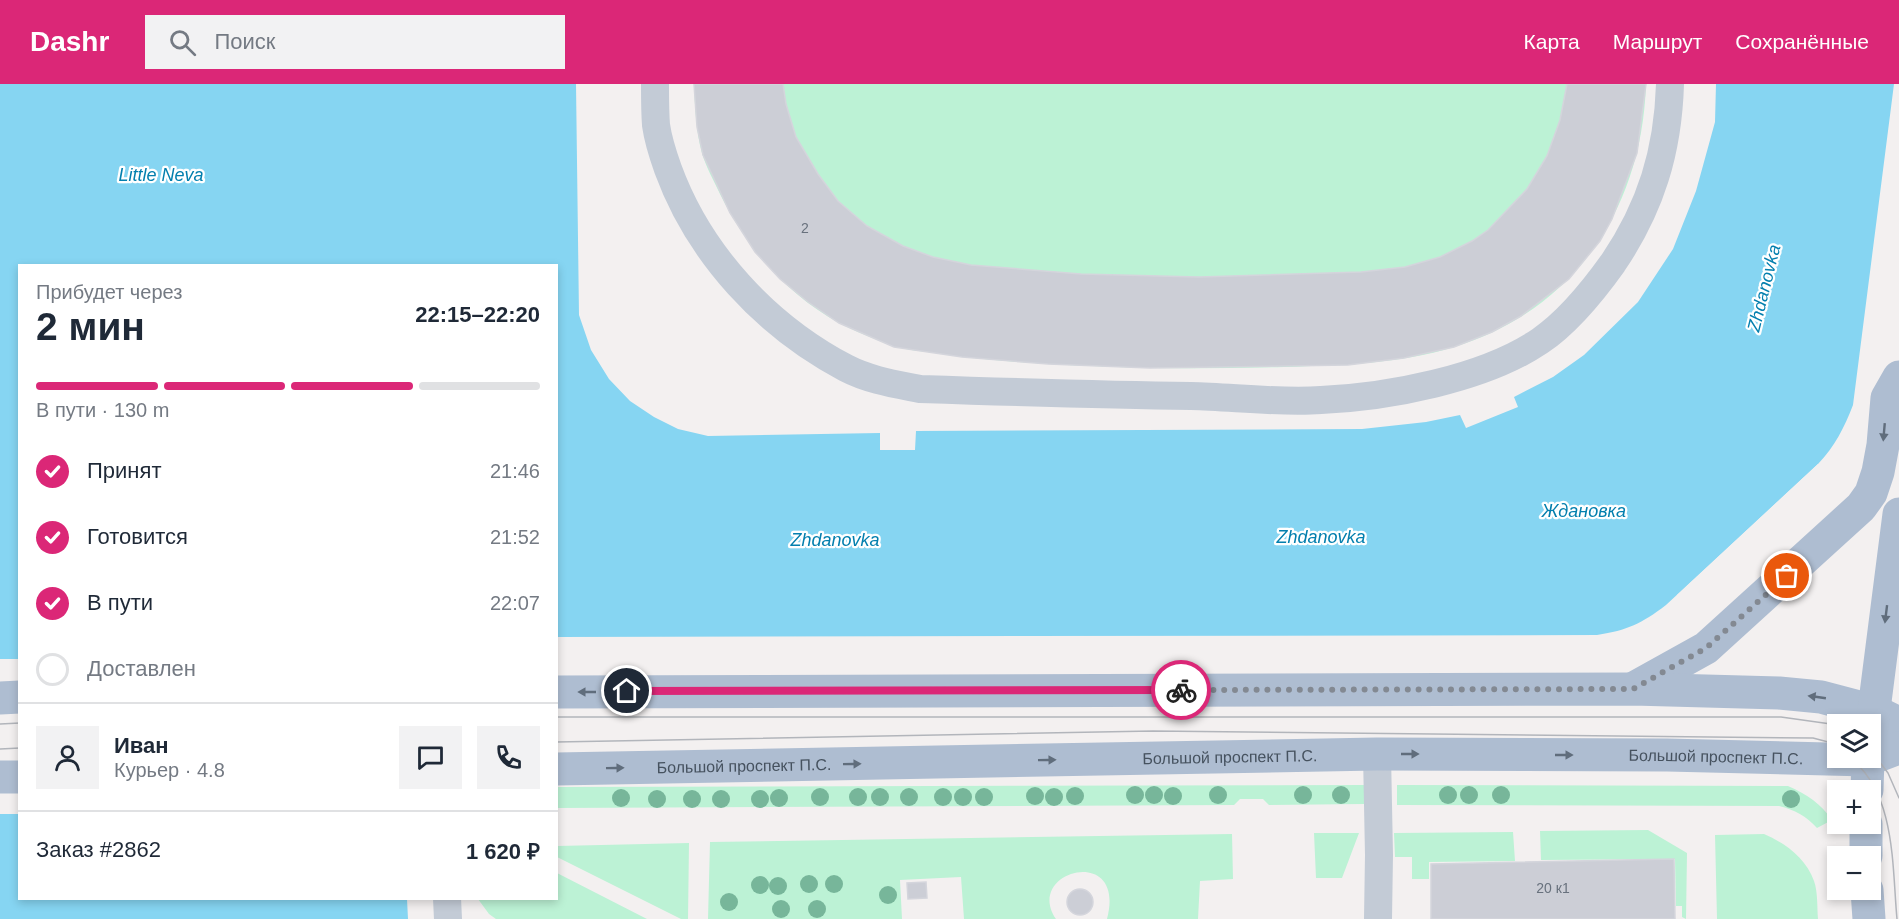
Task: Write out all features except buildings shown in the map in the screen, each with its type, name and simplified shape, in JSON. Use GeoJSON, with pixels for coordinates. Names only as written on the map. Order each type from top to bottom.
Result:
{"type":"FeatureCollection","features":[{"type":"Feature","properties":{"kind":"main road"},"geometry":{"type":"LineString","coordinates":[[1633,689],[1706,648],[1861,507],[1871,493],[1878,472],[1887,398],[1899,377]]}},
{"type":"Feature","properties":{"kind":"main road"},"geometry":{"type":"LineString","coordinates":[[1878,714],[1899,514]]}},
{"type":"Feature","properties":{"kind":"main road"},"geometry":{"type":"LineString","coordinates":[[558,692],[1633,689],[1779,693],[1821,697],[1839,714]]}},
{"type":"Feature","properties":{"kind":"main road"},"geometry":{"type":"LineString","coordinates":[[0,698],[18,697]]}},
{"type":"Feature","properties":{"kind":"main road","name":"Большой проспект П.С."},"geometry":{"type":"LineString","coordinates":[[1881,747],[1899,748]]}},
{"type":"Feature","properties":{"kind":"main road","name":"Большой проспект П.С."},"geometry":{"type":"LineString","coordinates":[[558,769],[1377,754],[1667,755],[1827,749]]}},
{"type":"Feature","properties":{"kind":"main road"},"geometry":{"type":"LineString","coordinates":[[0,777],[18,777]]}},
{"type":"Feature","properties":{"kind":"main road"},"geometry":{"type":"LineString","coordinates":[[1868,900],[1869,919]]}},
{"type":"Feature","properties":{"kind":"street"},"geometry":{"type":"LineString","coordinates":[[655,84],[656,127],[665,160],[677,194],[700,234],[741,288],[769,316],[795,338],[847,369],[883,382],[920,388],[1320,401],[1371,395],[1457,378],[1502,362],[1541,340],[1567,317],[1597,286],[1630,238],[1646,202],[1661,160],[1668,129],[1670,84]]}},
{"type":"Feature","properties":{"kind":"street"},"geometry":{"type":"LineString","coordinates":[[1377,754],[1378,919]]}},
{"type":"Feature","properties":{"kind":"street"},"geometry":{"type":"LineString","coordinates":[[447,900],[448,919]]}},
{"type":"Feature","properties":{"kind":"green space"},"geometry":{"type":"Polygon","coordinates":[[[694,84],[1646,84],[1642,129],[1631,172],[1615,212],[1594,248],[1567,280],[1534,308],[1497,330],[1454,347],[1412,357],[1370,363],[1181,368],[1050,364],[958,356],[896,347],[839,323],[802,298],[770,268],[731,214],[702,153],[697,128],[694,84]]]}},
{"type":"Feature","properties":{"kind":"green space"},"geometry":{"type":"Polygon","coordinates":[[[1365,785],[1364,804],[1269,805],[1263,799],[1240,799],[1234,805],[558,808],[558,787],[1365,785]]]}},
{"type":"Feature","properties":{"kind":"green space"},"geometry":{"type":"Polygon","coordinates":[[[1397,785],[1788,786],[1813,800],[1823,809],[1827,814],[1827,823],[1817,828],[1800,814],[1779,806],[1397,805],[1397,785]]]}},
{"type":"Feature","properties":{"kind":"green space"},"geometry":{"type":"Polygon","coordinates":[[[1648,830],[1687,853],[1686,919],[1682,917],[1682,906],[1676,906],[1675,859],[1541,860],[1540,831],[1648,830]]]}},
{"type":"Feature","properties":{"kind":"green space"},"geometry":{"type":"Polygon","coordinates":[[[1513,832],[1515,861],[1429,862],[1429,879],[1412,879],[1412,857],[1395,857],[1394,833],[1513,832]]]}},
{"type":"Feature","properties":{"kind":"green space"},"geometry":{"type":"Polygon","coordinates":[[[1314,833],[1359,833],[1342,878],[1316,878],[1314,833]]]}},
{"type":"Feature","properties":{"kind":"green space"},"geometry":{"type":"Polygon","coordinates":[[[1232,834],[1233,879],[1200,881],[1198,919],[1107,919],[1109,895],[1103,880],[1091,873],[1077,872],[1063,878],[1053,888],[1050,902],[1056,919],[964,919],[961,877],[900,880],[902,919],[708,919],[710,842],[1232,834]]]}},
{"type":"Feature","properties":{"kind":"green space"},"geometry":{"type":"Polygon","coordinates":[[[1764,834],[1787,847],[1806,865],[1815,885],[1818,919],[1717,919],[1715,835],[1764,834]]]}},
{"type":"Feature","properties":{"kind":"green space"},"geometry":{"type":"Polygon","coordinates":[[[689,843],[688,919],[681,919],[558,858],[558,846],[689,843]]]}},
{"type":"Feature","properties":{"kind":"green space"},"geometry":{"type":"Polygon","coordinates":[[[558,874],[647,919],[496,919],[489,914],[479,900],[558,900],[558,874]]]}},
{"type":"Feature","properties":{"kind":"water","name":"Ждановка"},"geometry":{"type":"Polygon","coordinates":[[[0,84],[576,84],[579,315],[591,350],[609,379],[630,401],[654,417],[678,429],[708,436],[880,433],[880,450],[915,450],[916,431],[1362,429],[1426,422],[1460,415],[1466,428],[1518,407],[1514,397],[1553,377],[1584,355],[1638,302],[1673,249],[1696,191],[1715,122],[1716,84],[1894,84],[1853,405],[1838,436],[1818,464],[1666,605],[1634,625],[1597,635],[558,637],[558,264],[18,264],[18,900],[407,900],[408,919],[0,919],[0,84]]]}},
{"type":"Feature","properties":{"kind":"pier"},"geometry":{"type":"Polygon","coordinates":[[[1818,464],[1820,466],[1679,597],[1677,595],[1818,464]]]}},
{"type":"Feature","properties":{"kind":"pier"},"geometry":{"type":"Polygon","coordinates":[[[0,659],[18,659],[18,814],[0,814],[0,659]]]}},
{"type":"Feature","properties":{"kind":"tram line"},"geometry":{"type":"LineString","coordinates":[[558,717],[1781,717],[1827,723]]}},
{"type":"Feature","properties":{"kind":"tram line"},"geometry":{"type":"LineString","coordinates":[[0,724],[18,723]]}},
{"type":"Feature","properties":{"kind":"tram line"},"geometry":{"type":"LineString","coordinates":[[558,742],[1153,731],[1813,738],[1827,742]]}},
{"type":"Feature","properties":{"kind":"tram line"},"geometry":{"type":"LineString","coordinates":[[0,749],[18,748]]}},
{"type":"Feature","properties":{"kind":"tram line"},"geometry":{"type":"LineString","coordinates":[[1881,764],[1888,773],[1899,798]]}},
{"type":"Feature","properties":{"kind":"tram line"},"geometry":{"type":"LineString","coordinates":[[1860,768],[1876,790],[1884,810],[1892,854],[1897,919]]}},
{"type":"Feature","properties":{"kind":"way so far"},"geometry":{"type":"LineString","coordinates":[[1181,690],[1633,689],[1706,648],[1787,576]]}},
{"type":"Feature","properties":{"kind":"route"},"geometry":{"type":"LineString","coordinates":[[627,691],[1181,690]]}},
{"type":"Feature","properties":{"kind":"water label","name":"Little Neva"},"geometry":{"type":"Point","coordinates":[161,175]}},
{"type":"Feature","properties":{"kind":"water label","name":"Zhdanovka"},"geometry":{"type":"Point","coordinates":[1764,288]}},
{"type":"Feature","properties":{"kind":"water label","name":"Zhdanovka"},"geometry":{"type":"Point","coordinates":[1321,537]}},
{"type":"Feature","properties":{"kind":"water label","name":"Zhdanovka"},"geometry":{"type":"Point","coordinates":[835,540]}}]}
